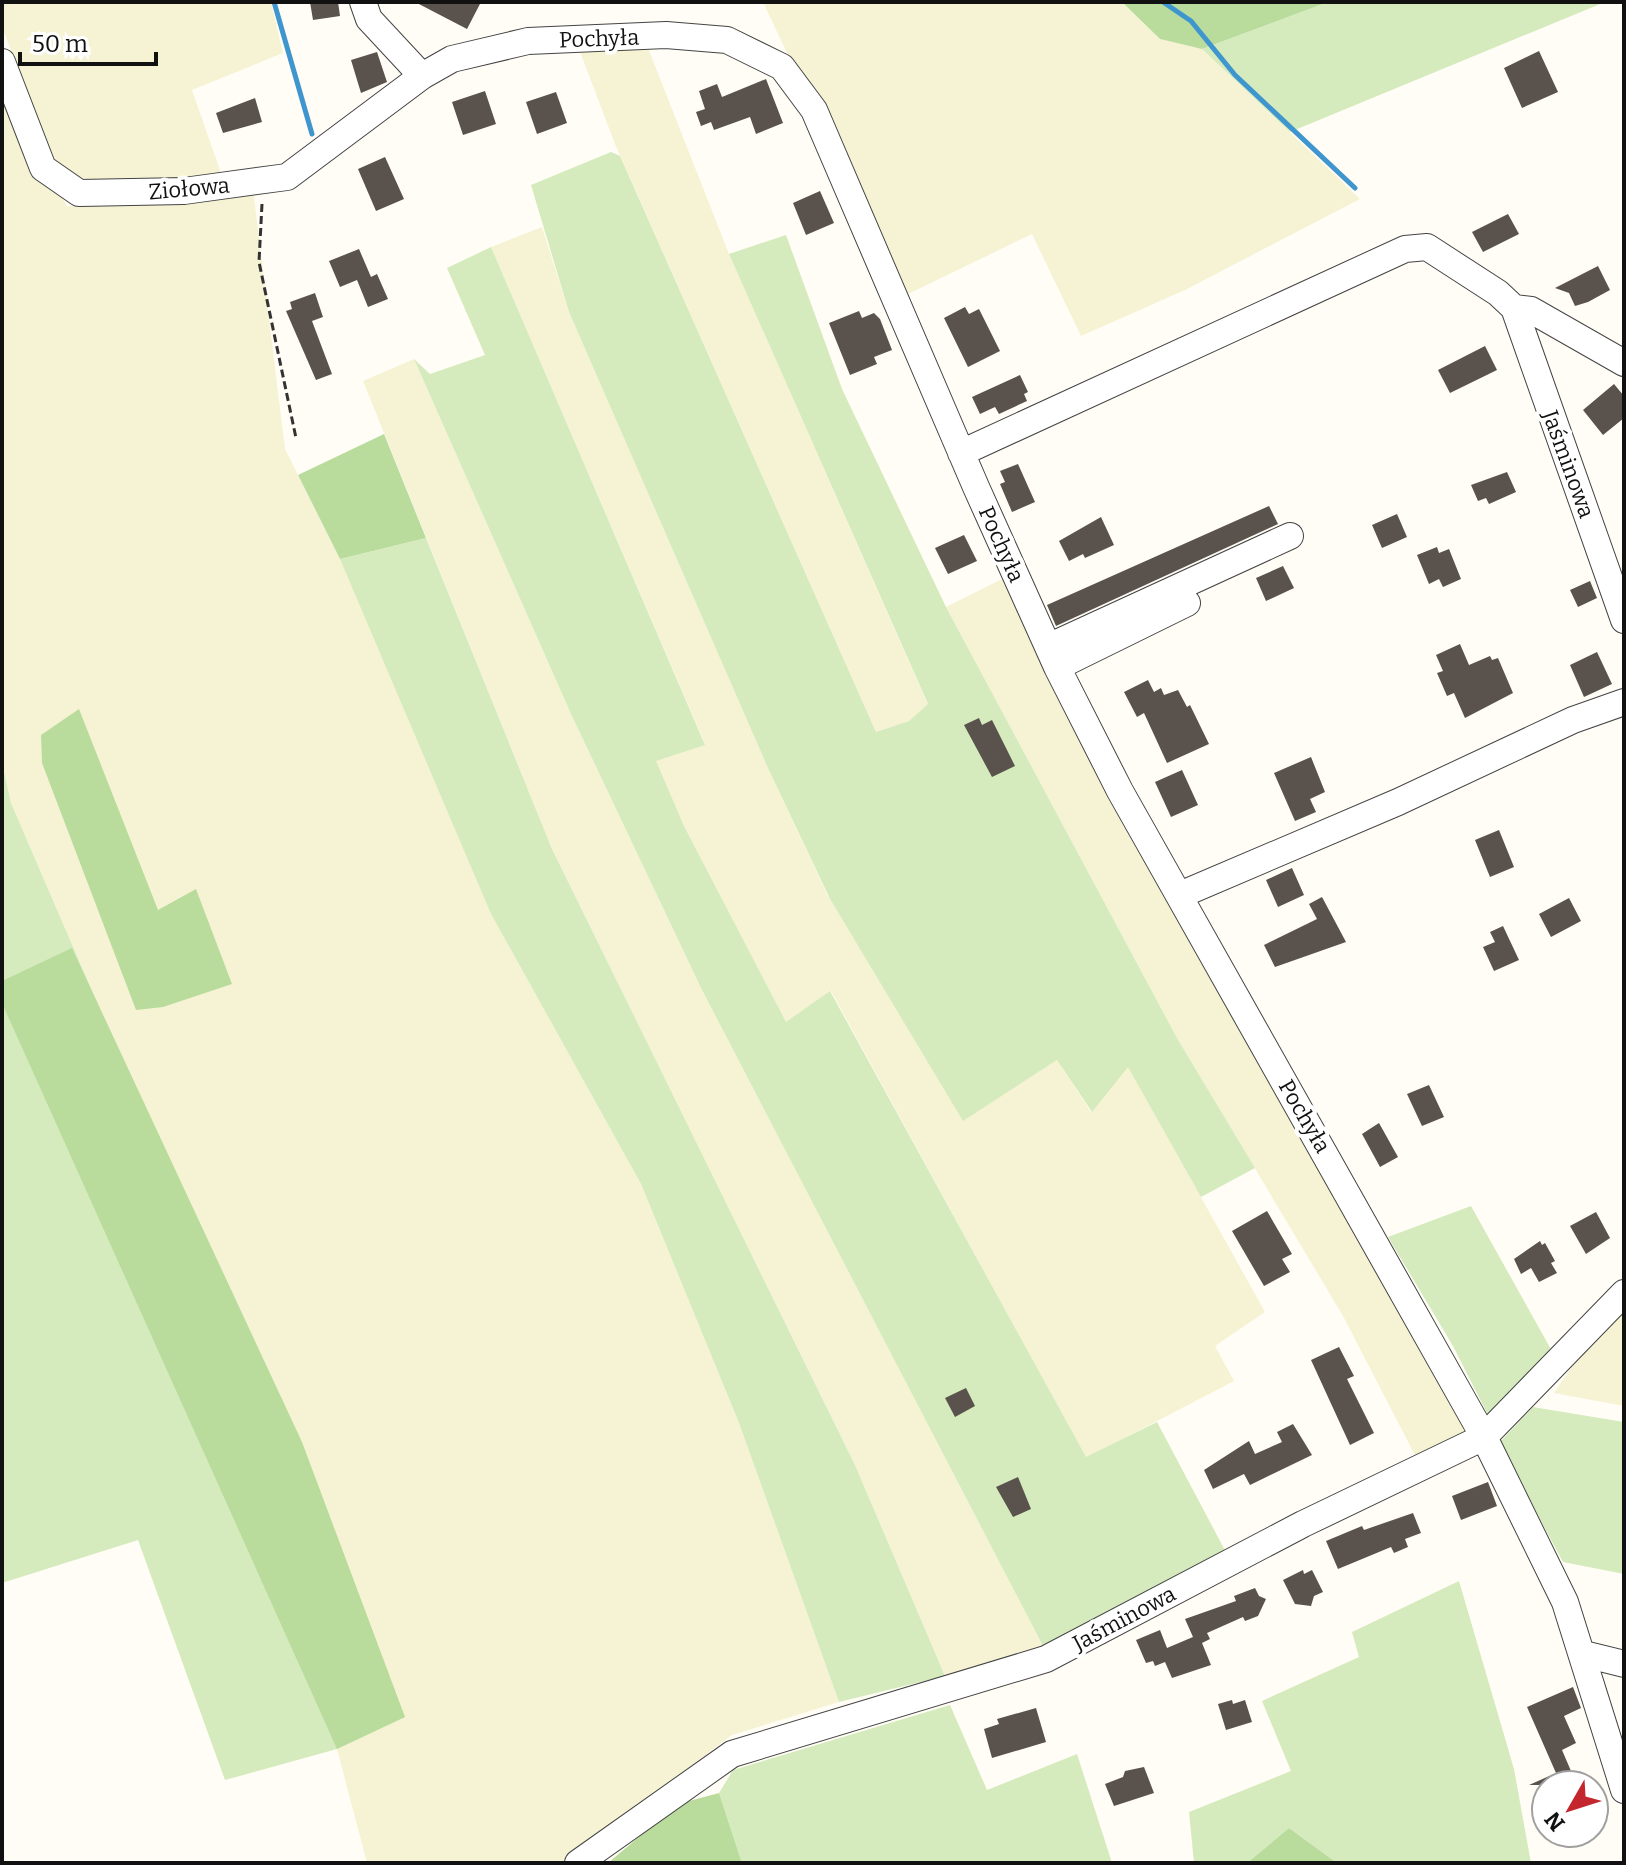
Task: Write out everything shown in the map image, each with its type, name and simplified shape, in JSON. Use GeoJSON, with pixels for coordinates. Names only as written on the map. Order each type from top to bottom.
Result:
{"type":"FeatureCollection","features":[{"type":"Feature","properties":{"kind":"street"},"geometry":{"type":"LineString","coordinates":[[363,2],[369,19],[422,76]]}},
{"type":"Feature","properties":{"kind":"street","name":"Pochyła"},"geometry":{"type":"LineString","coordinates":[[422,76],[452,59],[528,41],[666,35],[727,40],[782,67],[814,110],[961,453],[1053,657],[1120,791],[1484,1437],[1565,1602],[1615,1732],[1624,1790]]}},
{"type":"Feature","properties":{"kind":"street","name":"Ziołowa"},"geometry":{"type":"LineString","coordinates":[[2,62],[43,168],[79,193],[184,191],[287,177],[422,76]]}},
{"type":"Feature","properties":{"kind":"street"},"geometry":{"type":"LineString","coordinates":[[961,453],[1405,249],[1427,247],[1498,293],[1514,308],[1531,310],[1624,363]]}},
{"type":"Feature","properties":{"kind":"street","name":"Jaśminowa"},"geometry":{"type":"LineString","coordinates":[[1514,308],[1624,620]]}},
{"type":"Feature","properties":{"kind":"street"},"geometry":{"type":"LineString","coordinates":[[1053,657],[1290,536]]}},
{"type":"Feature","properties":{"kind":"street"},"geometry":{"type":"LineString","coordinates":[[1053,657],[1237,579]]}},
{"type":"Feature","properties":{"kind":"street"},"geometry":{"type":"LineString","coordinates":[[1180,895],[1398,802],[1573,720],[1624,702]]}},
{"type":"Feature","properties":{"kind":"street","name":"Jaśminowa"},"geometry":{"type":"LineString","coordinates":[[578,1863],[732,1754],[1046,1659],[1303,1524],[1484,1437],[1624,1293]]}},
{"type":"Feature","properties":{"kind":"street"},"geometry":{"type":"LineString","coordinates":[[1584,1654],[1624,1664]]}},
{"type":"Feature","properties":{"kind":"path"},"geometry":{"type":"LineString","coordinates":[[263,180],[259,262],[296,438]]}},
{"type":"Feature","properties":{"kind":"shaded area"},"geometry":{"type":"Polygon","coordinates":[[[2,2],[271,2],[283,53],[192,90],[222,176],[109,184],[68,175],[52,156],[2,27],[2,2]]]}},
{"type":"Feature","properties":{"kind":"shaded area"},"geometry":{"type":"Polygon","coordinates":[[[763,2],[1122,2],[1160,39],[1202,49],[1360,199],[1185,290],[1081,336],[1032,234],[902,297],[763,2]]]}},
{"type":"Feature","properties":{"kind":"shaded area"},"geometry":{"type":"Polygon","coordinates":[[[648,48],[729,254],[928,705],[909,721],[876,732],[615,144],[579,49],[648,48]]]}},
{"type":"Feature","properties":{"kind":"shaded area"},"geometry":{"type":"Polygon","coordinates":[[[2,92],[67,206],[253,189],[285,449],[351,581],[491,914],[641,1184],[739,1423],[839,1702],[732,1735],[562,1863],[367,1863],[337,1749],[405,1717],[11,803],[2,762],[2,92]]]}},
{"type":"Feature","properties":{"kind":"shaded area"},"geometry":{"type":"Polygon","coordinates":[[[542,227],[569,312],[767,766],[827,894],[963,1120],[1057,1060],[1091,1112],[1128,1066],[1265,1312],[1215,1346],[1234,1381],[1086,1458],[831,991],[786,1023],[684,826],[655,761],[705,744],[491,247],[542,227]]]}},
{"type":"Feature","properties":{"kind":"shaded area"},"geometry":{"type":"Polygon","coordinates":[[[414,359],[571,714],[701,988],[1044,1648],[945,1676],[855,1465],[552,849],[363,381],[414,359]]]}},
{"type":"Feature","properties":{"kind":"shaded area"},"geometry":{"type":"Polygon","coordinates":[[[1004,578],[1472,1433],[1418,1461],[1343,1316],[1177,1038],[946,607],[1004,578]]]}},
{"type":"Feature","properties":{"kind":"shaded area"},"geometry":{"type":"Polygon","coordinates":[[[1624,1311],[1624,1406],[1554,1393],[1573,1365],[1624,1311]]]}},
{"type":"Feature","properties":{"kind":"green space"},"geometry":{"type":"Polygon","coordinates":[[[1122,2],[1328,2],[1202,49],[1160,39],[1122,2]]]}},
{"type":"Feature","properties":{"kind":"green space"},"geometry":{"type":"Polygon","coordinates":[[[1328,2],[1605,2],[1290,132],[1202,49],[1328,2]]]}},
{"type":"Feature","properties":{"kind":"green space"},"geometry":{"type":"Polygon","coordinates":[[[611,152],[620,156],[876,732],[909,721],[928,704],[729,254],[786,235],[842,389],[946,607],[1177,1038],[1255,1168],[1201,1197],[1128,1067],[1092,1112],[1057,1060],[963,1121],[830,899],[767,766],[569,312],[531,185],[611,152]]]}},
{"type":"Feature","properties":{"kind":"green space"},"geometry":{"type":"Polygon","coordinates":[[[491,247],[705,745],[656,761],[684,826],[786,1022],[830,991],[1086,1457],[1157,1422],[1228,1556],[1044,1648],[701,988],[571,714],[414,359],[430,374],[485,355],[447,268],[491,247]]]}},
{"type":"Feature","properties":{"kind":"green space"},"geometry":{"type":"Polygon","coordinates":[[[384,434],[426,538],[340,559],[298,475],[384,434]]]}},
{"type":"Feature","properties":{"kind":"green space"},"geometry":{"type":"Polygon","coordinates":[[[426,538],[552,849],[855,1465],[945,1676],[839,1702],[739,1423],[641,1184],[491,914],[340,559],[426,538]]]}},
{"type":"Feature","properties":{"kind":"green space"},"geometry":{"type":"Polygon","coordinates":[[[79,709],[158,910],[196,889],[232,984],[163,1007],[136,1010],[42,763],[41,735],[79,709]]]}},
{"type":"Feature","properties":{"kind":"green space"},"geometry":{"type":"Polygon","coordinates":[[[2,762],[11,803],[405,1717],[337,1749],[225,1780],[138,1540],[2,1583],[2,762]]]}},
{"type":"Feature","properties":{"kind":"green space"},"geometry":{"type":"Polygon","coordinates":[[[72,948],[302,1442],[405,1717],[337,1749],[2,1003],[2,981],[72,948]]]}},
{"type":"Feature","properties":{"kind":"green space"},"geometry":{"type":"Polygon","coordinates":[[[1471,1206],[1553,1353],[1491,1421],[1453,1346],[1388,1237],[1471,1206]]]}},
{"type":"Feature","properties":{"kind":"green space"},"geometry":{"type":"Polygon","coordinates":[[[1533,1407],[1624,1422],[1624,1574],[1563,1562],[1499,1443],[1533,1407]]]}},
{"type":"Feature","properties":{"kind":"green space"},"geometry":{"type":"Polygon","coordinates":[[[1459,1581],[1514,1769],[1531,1863],[1337,1863],[1289,1828],[1247,1863],[1194,1863],[1189,1812],[1291,1771],[1262,1701],[1359,1657],[1352,1632],[1459,1581]]]}},
{"type":"Feature","properties":{"kind":"green space"},"geometry":{"type":"Polygon","coordinates":[[[950,1705],[987,1790],[1077,1754],[1112,1863],[742,1863],[719,1793],[733,1770],[950,1705]]]}},
{"type":"Feature","properties":{"kind":"green space"},"geometry":{"type":"Polygon","coordinates":[[[719,1793],[742,1863],[608,1863],[678,1804],[719,1793]]]}},
{"type":"Feature","properties":{"kind":"green space"},"geometry":{"type":"Polygon","coordinates":[[[1289,1828],[1337,1863],[1247,1863],[1289,1828]]]}},
{"type":"Feature","properties":{"kind":"building"},"geometry":{"type":"Polygon","coordinates":[[[310,2],[338,2],[340,16],[313,20],[310,2]]]}},
{"type":"Feature","properties":{"kind":"building"},"geometry":{"type":"Polygon","coordinates":[[[415,2],[481,2],[467,29],[415,2]]]}},
{"type":"Feature","properties":{"kind":"building"},"geometry":{"type":"Polygon","coordinates":[[[1539,51],[1558,92],[1522,108],[1504,68],[1539,51]]]}},
{"type":"Feature","properties":{"kind":"building"},"geometry":{"type":"Polygon","coordinates":[[[377,52],[387,82],[361,93],[351,60],[377,52]]]}},
{"type":"Feature","properties":{"kind":"building"},"geometry":{"type":"Polygon","coordinates":[[[766,79],[783,123],[756,134],[750,117],[714,130],[711,122],[701,126],[696,112],[705,109],[699,91],[717,84],[722,97],[766,79]]]}},
{"type":"Feature","properties":{"kind":"building"},"geometry":{"type":"Polygon","coordinates":[[[485,91],[496,124],[463,135],[452,102],[485,91]]]}},
{"type":"Feature","properties":{"kind":"building"},"geometry":{"type":"Polygon","coordinates":[[[556,92],[567,123],[537,134],[526,102],[556,92]]]}},
{"type":"Feature","properties":{"kind":"building"},"geometry":{"type":"Polygon","coordinates":[[[255,98],[262,122],[223,133],[216,113],[255,98]]]}},
{"type":"Feature","properties":{"kind":"building"},"geometry":{"type":"Polygon","coordinates":[[[385,157],[404,199],[376,211],[358,169],[385,157]]]}},
{"type":"Feature","properties":{"kind":"building"},"geometry":{"type":"Polygon","coordinates":[[[820,191],[834,223],[806,235],[793,203],[820,191]]]}},
{"type":"Feature","properties":{"kind":"building"},"geometry":{"type":"Polygon","coordinates":[[[1508,214],[1519,234],[1483,252],[1472,232],[1508,214]]]}},
{"type":"Feature","properties":{"kind":"building"},"geometry":{"type":"Polygon","coordinates":[[[359,249],[371,277],[377,274],[388,299],[368,307],[357,280],[340,287],[329,261],[359,249]]]}},
{"type":"Feature","properties":{"kind":"building"},"geometry":{"type":"Polygon","coordinates":[[[1598,266],[1610,290],[1588,302],[1575,306],[1569,293],[1555,288],[1598,266]]]}},
{"type":"Feature","properties":{"kind":"building"},"geometry":{"type":"Polygon","coordinates":[[[315,293],[323,317],[312,321],[332,374],[316,380],[286,311],[292,309],[290,302],[315,293]]]}},
{"type":"Feature","properties":{"kind":"building"},"geometry":{"type":"Polygon","coordinates":[[[965,307],[969,314],[979,309],[1000,351],[968,367],[944,318],[965,307]]]}},
{"type":"Feature","properties":{"kind":"building"},"geometry":{"type":"Polygon","coordinates":[[[859,311],[862,318],[874,313],[880,319],[892,350],[874,357],[877,364],[850,375],[829,323],[859,311]]]}},
{"type":"Feature","properties":{"kind":"building"},"geometry":{"type":"Polygon","coordinates":[[[1485,346],[1497,370],[1450,393],[1438,370],[1485,346]]]}},
{"type":"Feature","properties":{"kind":"building"},"geometry":{"type":"Polygon","coordinates":[[[1020,375],[1028,392],[1024,394],[1027,401],[999,414],[995,407],[980,414],[972,397],[1020,375]]]}},
{"type":"Feature","properties":{"kind":"building"},"geometry":{"type":"Polygon","coordinates":[[[1614,384],[1624,396],[1624,418],[1603,435],[1583,410],[1614,384]]]}},
{"type":"Feature","properties":{"kind":"building"},"geometry":{"type":"Polygon","coordinates":[[[1018,464],[1035,502],[1012,512],[1000,484],[1005,482],[1000,471],[1018,464]]]}},
{"type":"Feature","properties":{"kind":"building"},"geometry":{"type":"Polygon","coordinates":[[[1507,472],[1516,492],[1489,504],[1486,498],[1478,501],[1471,485],[1507,472]]]}},
{"type":"Feature","properties":{"kind":"building"},"geometry":{"type":"Polygon","coordinates":[[[1269,506],[1278,524],[1056,626],[1047,605],[1269,506]]]}},
{"type":"Feature","properties":{"kind":"building"},"geometry":{"type":"Polygon","coordinates":[[[1397,514],[1407,537],[1382,548],[1372,525],[1397,514]]]}},
{"type":"Feature","properties":{"kind":"building"},"geometry":{"type":"Polygon","coordinates":[[[1101,517],[1114,545],[1085,558],[1083,554],[1069,561],[1059,541],[1101,517]]]}},
{"type":"Feature","properties":{"kind":"building"},"geometry":{"type":"Polygon","coordinates":[[[964,535],[977,561],[948,574],[935,548],[964,535]]]}},
{"type":"Feature","properties":{"kind":"building"},"geometry":{"type":"Polygon","coordinates":[[[1437,547],[1439,553],[1449,549],[1461,579],[1443,587],[1439,579],[1429,584],[1417,555],[1437,547]]]}},
{"type":"Feature","properties":{"kind":"building"},"geometry":{"type":"Polygon","coordinates":[[[1283,566],[1294,588],[1266,601],[1256,578],[1283,566]]]}},
{"type":"Feature","properties":{"kind":"building"},"geometry":{"type":"Polygon","coordinates":[[[1590,581],[1597,598],[1578,607],[1570,590],[1590,581]]]}},
{"type":"Feature","properties":{"kind":"building"},"geometry":{"type":"Polygon","coordinates":[[[1460,644],[1469,665],[1490,656],[1492,660],[1498,658],[1513,693],[1465,718],[1454,693],[1447,696],[1437,673],[1443,671],[1436,655],[1460,644]]]}},
{"type":"Feature","properties":{"kind":"building"},"geometry":{"type":"Polygon","coordinates":[[[1597,652],[1612,684],[1584,697],[1570,665],[1597,652]]]}},
{"type":"Feature","properties":{"kind":"building"},"geometry":{"type":"Polygon","coordinates":[[[1148,680],[1154,692],[1161,688],[1164,695],[1178,690],[1187,707],[1190,705],[1209,744],[1167,763],[1144,713],[1137,717],[1124,692],[1148,680]]]}},
{"type":"Feature","properties":{"kind":"building"},"geometry":{"type":"Polygon","coordinates":[[[979,718],[982,725],[992,720],[1015,766],[992,777],[964,725],[979,718]]]}},
{"type":"Feature","properties":{"kind":"building"},"geometry":{"type":"Polygon","coordinates":[[[1311,757],[1325,792],[1310,799],[1316,812],[1295,821],[1274,773],[1311,757]]]}},
{"type":"Feature","properties":{"kind":"building"},"geometry":{"type":"Polygon","coordinates":[[[1182,770],[1198,805],[1171,817],[1155,782],[1182,770]]]}},
{"type":"Feature","properties":{"kind":"building"},"geometry":{"type":"Polygon","coordinates":[[[1499,830],[1514,867],[1490,877],[1475,840],[1499,830]]]}},
{"type":"Feature","properties":{"kind":"building"},"geometry":{"type":"Polygon","coordinates":[[[1292,868],[1304,895],[1278,907],[1266,880],[1292,868]]]}},
{"type":"Feature","properties":{"kind":"building"},"geometry":{"type":"Polygon","coordinates":[[[1322,897],[1346,942],[1275,967],[1264,945],[1317,919],[1309,904],[1322,897]]]}},
{"type":"Feature","properties":{"kind":"building"},"geometry":{"type":"Polygon","coordinates":[[[1569,898],[1581,921],[1551,937],[1539,914],[1569,898]]]}},
{"type":"Feature","properties":{"kind":"building"},"geometry":{"type":"Polygon","coordinates":[[[1503,926],[1519,960],[1494,971],[1483,947],[1495,942],[1490,932],[1503,926]]]}},
{"type":"Feature","properties":{"kind":"building"},"geometry":{"type":"Polygon","coordinates":[[[1429,1085],[1444,1117],[1422,1126],[1407,1094],[1429,1085]]]}},
{"type":"Feature","properties":{"kind":"building"},"geometry":{"type":"Polygon","coordinates":[[[1379,1123],[1398,1157],[1380,1167],[1362,1134],[1379,1123]]]}},
{"type":"Feature","properties":{"kind":"building"},"geometry":{"type":"Polygon","coordinates":[[[1267,1211],[1292,1254],[1282,1259],[1290,1272],[1264,1286],[1232,1231],[1267,1211]]]}},
{"type":"Feature","properties":{"kind":"building"},"geometry":{"type":"Polygon","coordinates":[[[1596,1212],[1610,1238],[1586,1254],[1570,1226],[1596,1212]]]}},
{"type":"Feature","properties":{"kind":"building"},"geometry":{"type":"Polygon","coordinates":[[[1540,1241],[1542,1245],[1545,1243],[1555,1261],[1551,1263],[1557,1273],[1539,1282],[1531,1268],[1521,1274],[1514,1259],[1540,1241]]]}},
{"type":"Feature","properties":{"kind":"building"},"geometry":{"type":"Polygon","coordinates":[[[1339,1347],[1354,1376],[1347,1379],[1374,1433],[1350,1445],[1311,1360],[1339,1347]]]}},
{"type":"Feature","properties":{"kind":"building"},"geometry":{"type":"Polygon","coordinates":[[[966,1388],[975,1406],[955,1417],[945,1398],[966,1388]]]}},
{"type":"Feature","properties":{"kind":"building"},"geometry":{"type":"Polygon","coordinates":[[[1293,1424],[1312,1455],[1250,1485],[1244,1474],[1213,1489],[1204,1470],[1249,1441],[1255,1454],[1282,1442],[1277,1432],[1293,1424]]]}},
{"type":"Feature","properties":{"kind":"building"},"geometry":{"type":"Polygon","coordinates":[[[1018,1477],[1031,1509],[1013,1517],[996,1487],[1018,1477]]]}},
{"type":"Feature","properties":{"kind":"building"},"geometry":{"type":"Polygon","coordinates":[[[1488,1482],[1497,1506],[1461,1520],[1452,1496],[1488,1482]]]}},
{"type":"Feature","properties":{"kind":"building"},"geometry":{"type":"Polygon","coordinates":[[[1413,1513],[1421,1533],[1405,1539],[1408,1547],[1394,1553],[1391,1547],[1338,1569],[1326,1541],[1362,1526],[1364,1530],[1413,1513]]]}},
{"type":"Feature","properties":{"kind":"building"},"geometry":{"type":"Polygon","coordinates":[[[1303,1570],[1304,1574],[1312,1570],[1323,1592],[1314,1596],[1311,1606],[1295,1604],[1283,1580],[1303,1570]]]}},
{"type":"Feature","properties":{"kind":"building"},"geometry":{"type":"Polygon","coordinates":[[[1255,1588],[1259,1596],[1266,1599],[1258,1616],[1245,1621],[1243,1617],[1207,1633],[1210,1639],[1202,1643],[1211,1665],[1172,1678],[1165,1662],[1155,1666],[1153,1661],[1146,1663],[1136,1640],[1160,1630],[1167,1648],[1193,1637],[1185,1619],[1236,1601],[1234,1596],[1255,1588]]]}},
{"type":"Feature","properties":{"kind":"building"},"geometry":{"type":"Polygon","coordinates":[[[1573,1687],[1581,1708],[1564,1716],[1576,1743],[1562,1750],[1570,1769],[1554,1769],[1527,1707],[1573,1687]]]}},
{"type":"Feature","properties":{"kind":"building"},"geometry":{"type":"Polygon","coordinates":[[[1232,1700],[1233,1704],[1245,1700],[1252,1722],[1226,1730],[1218,1704],[1232,1700]]]}},
{"type":"Feature","properties":{"kind":"building"},"geometry":{"type":"Polygon","coordinates":[[[1036,1708],[1046,1742],[992,1758],[984,1729],[999,1724],[997,1719],[1036,1708]]]}},
{"type":"Feature","properties":{"kind":"building"},"geometry":{"type":"Polygon","coordinates":[[[1144,1767],[1154,1793],[1114,1806],[1105,1784],[1123,1777],[1125,1771],[1144,1767]]]}},
{"type":"Feature","properties":{"kind":"waterway"},"geometry":{"type":"LineString","coordinates":[[274,2],[312,134]]}},
{"type":"Feature","properties":{"kind":"waterway"},"geometry":{"type":"LineString","coordinates":[[1163,2],[1191,21],[1235,75],[1355,188]]}}]}
